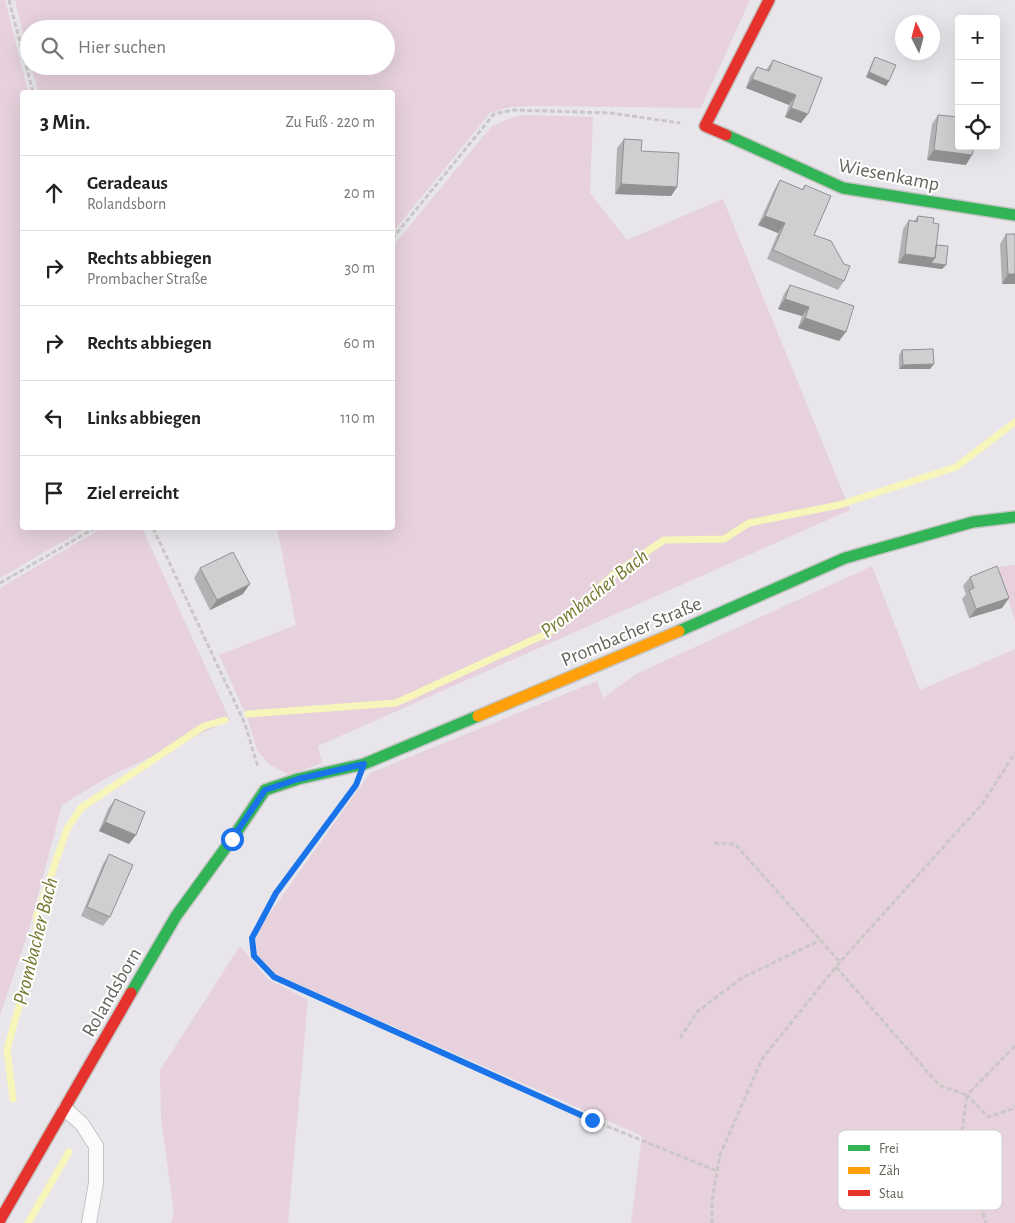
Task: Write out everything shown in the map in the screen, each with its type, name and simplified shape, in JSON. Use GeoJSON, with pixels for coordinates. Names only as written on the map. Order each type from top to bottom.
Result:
{"type":"FeatureCollection","features":[{"type":"Feature","properties":{"kind":"street"},"geometry":{"type":"LineString","coordinates":[[705,126],[769,0]]}},
{"type":"Feature","properties":{"kind":"street","name":"Wiesenkamp"},"geometry":{"type":"LineString","coordinates":[[705,126],[843,188],[1015,215]]}},
{"type":"Feature","properties":{"kind":"street","name":"Prombacher Straße"},"geometry":{"type":"LineString","coordinates":[[265,790],[298,779],[364,764],[643,647],[845,558],[973,522],[1015,517]]}},
{"type":"Feature","properties":{"kind":"street","name":"Rolandsborn"},"geometry":{"type":"LineString","coordinates":[[0,1220],[176,916],[265,790]]}},
{"type":"Feature","properties":{"kind":"lane"},"geometry":{"type":"LineString","coordinates":[[65,1109],[82,1124],[96,1146],[96,1183],[89,1223]]}},
{"type":"Feature","properties":{"kind":"path"},"geometry":{"type":"LineString","coordinates":[[9,0],[20,42]]}},
{"type":"Feature","properties":{"kind":"path"},"geometry":{"type":"LineString","coordinates":[[29,75],[32,90]]}},
{"type":"Feature","properties":{"kind":"path"},"geometry":{"type":"LineString","coordinates":[[395,235],[494,114],[514,110],[611,113],[705,126]]}},
{"type":"Feature","properties":{"kind":"path"},"geometry":{"type":"LineString","coordinates":[[0,583],[92,530]]}},
{"type":"Feature","properties":{"kind":"path"},"geometry":{"type":"LineString","coordinates":[[154,530],[244,724],[265,790]]}},
{"type":"Feature","properties":{"kind":"path"},"geometry":{"type":"LineString","coordinates":[[712,1223],[712,1201],[720,1155],[762,1059],[840,962],[982,804],[1015,753]]}},
{"type":"Feature","properties":{"kind":"path"},"geometry":{"type":"LineString","coordinates":[[350,792],[276,893],[252,938],[254,956],[274,977],[592,1120],[717,1171]]}},
{"type":"Feature","properties":{"kind":"path"},"geometry":{"type":"LineString","coordinates":[[714,843],[734,844],[840,962]]}},
{"type":"Feature","properties":{"kind":"path"},"geometry":{"type":"LineString","coordinates":[[680,1038],[698,1011],[742,978],[820,940]]}},
{"type":"Feature","properties":{"kind":"path"},"geometry":{"type":"LineString","coordinates":[[836,967],[939,1085],[967,1095],[988,1118],[1012,1109],[1015,1106]]}},
{"type":"Feature","properties":{"kind":"path"},"geometry":{"type":"LineString","coordinates":[[962,1130],[967,1095],[1015,1046]]}},
{"type":"Feature","properties":{"kind":"path"},"geometry":{"type":"LineString","coordinates":[[982,1210],[986,1223]]}},
{"type":"Feature","properties":{"kind":"shaded area"},"geometry":{"type":"Polygon","coordinates":[[[0,0],[5,0],[20,60],[20,75],[24,75],[28,90],[20,90],[20,530],[83,530],[0,578],[0,0]]]}},
{"type":"Feature","properties":{"kind":"shaded area"},"geometry":{"type":"Polygon","coordinates":[[[15,0],[750,0],[701,108],[541,106],[510,107],[490,113],[395,230],[395,90],[37,90],[33,75],[395,75],[395,20],[20,20],[15,0]]]}},
{"type":"Feature","properties":{"kind":"shaded area"},"geometry":{"type":"Polygon","coordinates":[[[525,115],[593,117],[590,193],[627,240],[723,199],[850,510],[318,746],[322,763],[289,775],[269,764],[257,750],[247,717],[219,655],[296,625],[277,530],[395,530],[395,244],[491,127],[510,118],[525,115]]]}},
{"type":"Feature","properties":{"kind":"shaded area"},"geometry":{"type":"Polygon","coordinates":[[[99,530],[143,530],[230,720],[108,777],[62,805],[28,933],[0,1015],[0,588],[99,530]]]}},
{"type":"Feature","properties":{"kind":"shaded area"},"geometry":{"type":"Polygon","coordinates":[[[1015,565],[1015,621],[998,567],[1015,565]]]}},
{"type":"Feature","properties":{"kind":"shaded area"},"geometry":{"type":"Polygon","coordinates":[[[872,566],[920,690],[1015,649],[1015,1223],[631,1223],[642,1136],[275,974],[257,954],[256,939],[265,920],[370,773],[597,681],[603,698],[636,674],[872,566]]]}},
{"type":"Feature","properties":{"kind":"shaded area"},"geometry":{"type":"Polygon","coordinates":[[[240,946],[268,979],[308,1000],[288,1223],[171,1223],[174,1214],[161,1119],[160,1070],[240,946]]]}},
{"type":"Feature","properties":{"kind":"building"},"geometry":{"type":"Polygon","coordinates":[[[875,57],[896,65],[889,81],[869,72],[875,57]]]}},
{"type":"Feature","properties":{"kind":"building"},"geometry":{"type":"Polygon","coordinates":[[[773,60],[822,78],[808,114],[791,108],[796,95],[752,79],[757,67],[769,71],[773,60]]]}},
{"type":"Feature","properties":{"kind":"building"},"geometry":{"type":"Polygon","coordinates":[[[938,115],[955,117],[955,150],[973,150],[972,155],[934,150],[938,115]]]}},
{"type":"Feature","properties":{"kind":"building"},"geometry":{"type":"Polygon","coordinates":[[[624,139],[642,140],[641,151],[679,153],[677,187],[621,184],[624,139]]]}},
{"type":"Feature","properties":{"kind":"building"},"geometry":{"type":"Polygon","coordinates":[[[780,180],[803,190],[805,185],[831,196],[814,235],[831,241],[844,264],[850,266],[844,281],[773,250],[785,223],[765,216],[780,180]]]}},
{"type":"Feature","properties":{"kind":"building"},"geometry":{"type":"Polygon","coordinates":[[[918,216],[934,218],[933,223],[939,224],[935,258],[905,254],[909,220],[917,222],[918,216]]]}},
{"type":"Feature","properties":{"kind":"building"},"geometry":{"type":"Polygon","coordinates":[[[1006,234],[1015,234],[1015,274],[1008,274],[1006,234]]]}},
{"type":"Feature","properties":{"kind":"building"},"geometry":{"type":"Polygon","coordinates":[[[936,245],[948,246],[946,265],[931,263],[935,258],[936,245]]]}},
{"type":"Feature","properties":{"kind":"building"},"geometry":{"type":"Polygon","coordinates":[[[790,285],[854,306],[846,332],[805,318],[809,307],[785,299],[790,285]]]}},
{"type":"Feature","properties":{"kind":"building"},"geometry":{"type":"Polygon","coordinates":[[[933,349],[934,364],[903,365],[902,350],[933,349]]]}},
{"type":"Feature","properties":{"kind":"building"},"geometry":{"type":"Polygon","coordinates":[[[233,552],[250,584],[217,600],[200,568],[233,552]]]}},
{"type":"Feature","properties":{"kind":"building"},"geometry":{"type":"Polygon","coordinates":[[[997,566],[1009,598],[976,609],[969,590],[974,588],[970,577],[997,566]]]}},
{"type":"Feature","properties":{"kind":"building"},"geometry":{"type":"Polygon","coordinates":[[[115,799],[145,812],[136,835],[105,822],[115,799]]]}},
{"type":"Feature","properties":{"kind":"building"},"geometry":{"type":"Polygon","coordinates":[[[109,854],[133,865],[110,917],[87,907],[109,854]]]}},
{"type":"Feature","properties":{"kind":"waterway","name":"Prombacher Bach"},"geometry":{"type":"LineString","coordinates":[[248,714],[396,703],[548,633],[613,575],[664,540],[724,539],[749,523],[839,505],[956,467],[1015,422]]}},
{"type":"Feature","properties":{"kind":"waterway","name":"Prombacher Bach"},"geometry":{"type":"LineString","coordinates":[[13,1099],[7,1049],[37,942],[37,915],[67,829],[81,808],[204,726],[225,720]]}},
{"type":"Feature","properties":{"kind":"waterway","name":"Prombacher Bach"},"geometry":{"type":"LineString","coordinates":[[28,1223],[69,1152]]}},
{"type":"Feature","properties":{"kind":"traffic: fast"},"geometry":{"type":"LineString","coordinates":[[726,135],[843,188],[1015,215]]}},
{"type":"Feature","properties":{"kind":"traffic: fast"},"geometry":{"type":"LineString","coordinates":[[679,631],[845,558],[973,522],[1015,517]]}},
{"type":"Feature","properties":{"kind":"traffic: fast"},"geometry":{"type":"LineString","coordinates":[[131,993],[176,916],[265,790],[298,779],[364,764],[478,716]]}},
{"type":"Feature","properties":{"kind":"traffic: slow"},"geometry":{"type":"LineString","coordinates":[[478,716],[679,631]]}},
{"type":"Feature","properties":{"kind":"traffic: jam"},"geometry":{"type":"LineString","coordinates":[[726,135],[705,126],[769,0]]}},
{"type":"Feature","properties":{"kind":"traffic: jam"},"geometry":{"type":"LineString","coordinates":[[0,1220],[131,993]]}},
{"type":"Feature","properties":{"kind":"route"},"geometry":{"type":"LineString","coordinates":[[232,839],[265,790],[298,779],[364,764],[356,785],[276,893],[252,938],[254,956],[274,977],[592,1120]]}}]}
